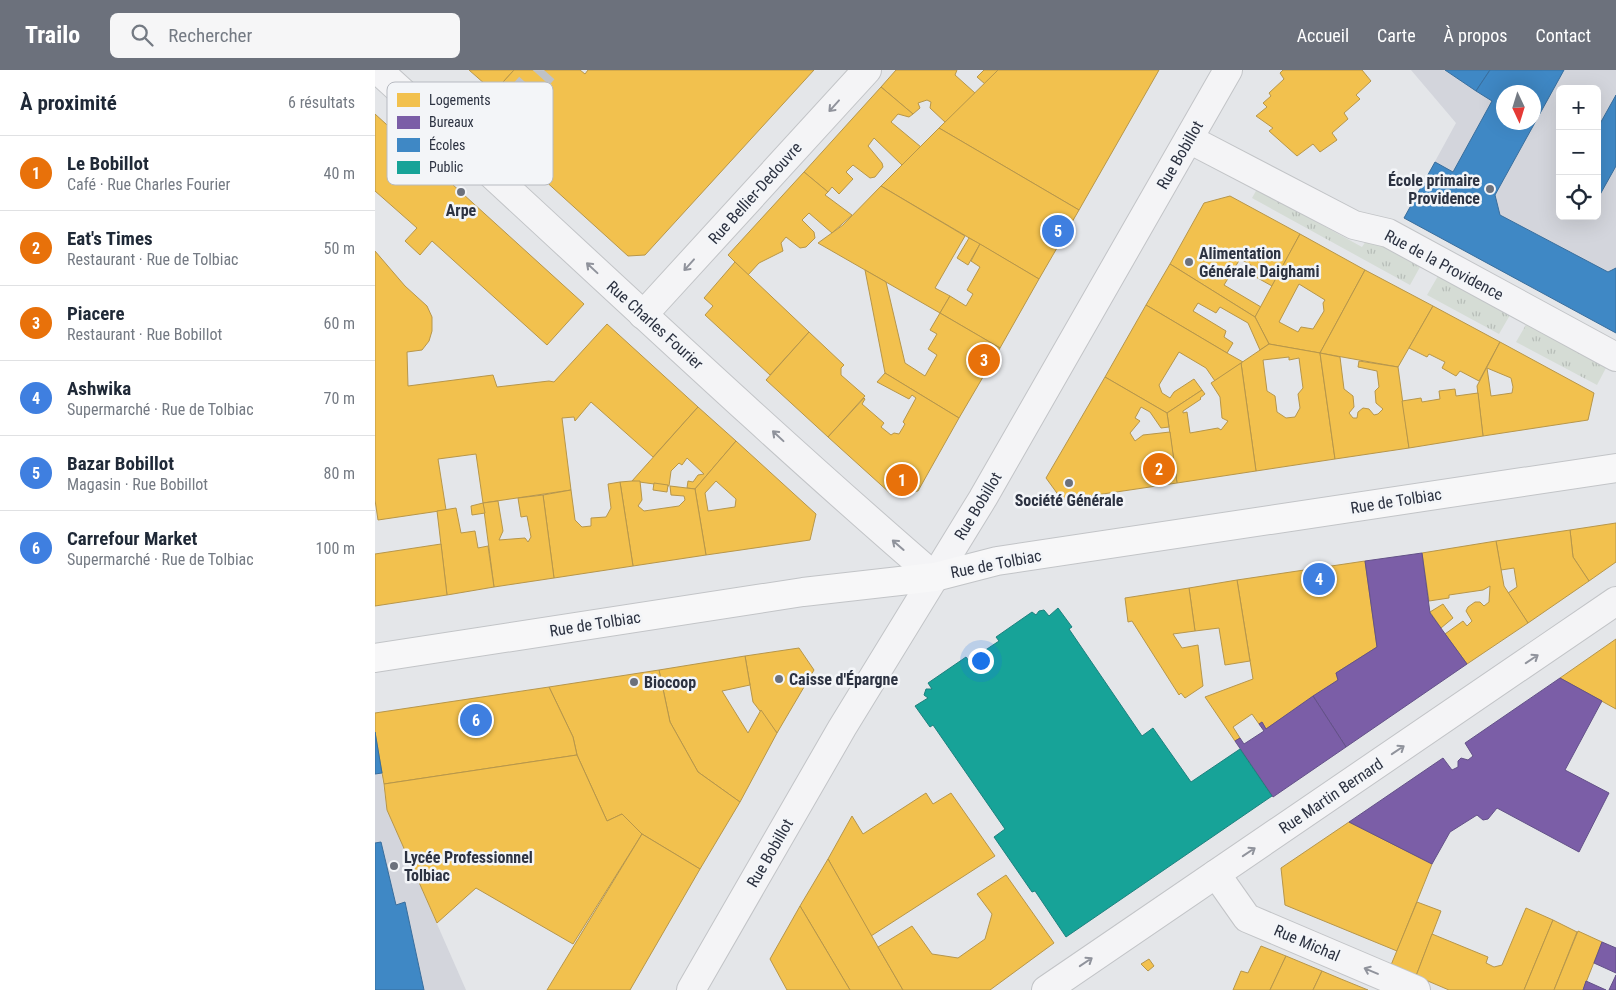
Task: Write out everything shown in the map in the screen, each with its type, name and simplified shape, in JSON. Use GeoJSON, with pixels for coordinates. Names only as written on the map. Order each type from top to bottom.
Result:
{"type":"FeatureCollection","features":[{"type":"Feature","properties":{"kind":"main road","name":"Rue de Tolbiac"},"geometry":{"type":"LineString","coordinates":[[375,658],[803,592],[935,577],[997,561],[1616,468]]}},
{"type":"Feature","properties":{"kind":"street","name":"Rue Charles Fourier"},"geometry":{"type":"LineString","coordinates":[[378,70],[391,82]]}},
{"type":"Feature","properties":{"kind":"street","name":"Rue Bellier-Dedouvre"},"geometry":{"type":"LineString","coordinates":[[643,315],[867,70]]}},
{"type":"Feature","properties":{"kind":"street","name":"Rue Bobillot"},"geometry":{"type":"LineString","coordinates":[[691,990],[841,728],[983,498],[1228,70]]}},
{"type":"Feature","properties":{"kind":"street","name":"Rue de la Providence"},"geometry":{"type":"LineString","coordinates":[[1189,139],[1354,225],[1388,233],[1616,357]]}},
{"type":"Feature","properties":{"kind":"street","name":"Rue Charles Fourier"},"geometry":{"type":"LineString","coordinates":[[503,185],[861,513],[935,577]]}},
{"type":"Feature","properties":{"kind":"street","name":"Rue Martin Bernard"},"geometry":{"type":"LineString","coordinates":[[1055,987],[1216,874],[1616,601]]}},
{"type":"Feature","properties":{"kind":"street","name":"Rue Michal"},"geometry":{"type":"LineString","coordinates":[[1216,874],[1247,918],[1416,990]]}},
{"type":"Feature","properties":{"kind":"shaded area","name":"École primaire Providence"},"geometry":{"type":"Polygon","coordinates":[[[1411,70],[1616,70],[1616,333],[1404,218],[1456,123],[1411,70]]]}},
{"type":"Feature","properties":{"kind":"shaded area","name":"Lycée Professionnel Tolbiac"},"geometry":{"type":"Polygon","coordinates":[[[375,732],[387,810],[466,990],[375,990],[375,732]]]}},
{"type":"Feature","properties":{"kind":"green space"},"geometry":{"type":"Polygon","coordinates":[[[1257,189],[1362,247],[1368,238],[1420,267],[1410,285],[1252,198],[1257,189]]]}},
{"type":"Feature","properties":{"kind":"green space"},"geometry":{"type":"Polygon","coordinates":[[[1438,276],[1510,315],[1499,334],[1427,295],[1438,276]]]}},
{"type":"Feature","properties":{"kind":"green space"},"geometry":{"type":"Polygon","coordinates":[[[1527,323],[1607,366],[1597,385],[1516,342],[1527,323]]]}},
{"type":"Feature","properties":{"kind":"building: Logements"},"geometry":{"type":"Polygon","coordinates":[[[469,70],[514,70],[503,82],[483,82],[469,70]]]}},
{"type":"Feature","properties":{"kind":"building: Logements"},"geometry":{"type":"Polygon","coordinates":[[[514,70],[580,70],[585,74],[588,70],[814,70],[645,255],[628,256],[550,185],[553,185],[553,82],[503,82],[514,70]]]}},
{"type":"Feature","properties":{"kind":"building: Logements"},"geometry":{"type":"Polygon","coordinates":[[[896,70],[957,70],[955,75],[975,93],[946,123],[930,108],[931,102],[927,100],[918,103],[920,108],[913,114],[881,87],[896,70]]]}},
{"type":"Feature","properties":{"kind":"building: Logements"},"geometry":{"type":"Polygon","coordinates":[[[984,70],[998,70],[985,84],[977,77],[984,70]]]}},
{"type":"Feature","properties":{"kind":"building: Logements"},"geometry":{"type":"Polygon","coordinates":[[[998,70],[1159,70],[1079,210],[939,128],[998,70]]]}},
{"type":"Feature","properties":{"kind":"building: Logements"},"geometry":{"type":"Polygon","coordinates":[[[1283,70],[1362,70],[1371,81],[1356,95],[1360,99],[1344,113],[1348,119],[1332,133],[1337,140],[1320,152],[1313,144],[1297,156],[1269,131],[1273,128],[1256,116],[1267,107],[1263,103],[1271,96],[1269,93],[1284,79],[1280,73],[1283,70]]]}},
{"type":"Feature","properties":{"kind":"building: Logements"},"geometry":{"type":"Polygon","coordinates":[[[881,87],[913,114],[909,117],[898,114],[891,122],[921,147],[902,165],[874,138],[868,146],[882,163],[883,167],[875,177],[870,178],[853,165],[846,172],[853,179],[839,194],[832,187],[828,192],[804,172],[881,87]]]}},
{"type":"Feature","properties":{"kind":"building: Logements"},"geometry":{"type":"Polygon","coordinates":[[[375,114],[387,125],[387,185],[453,185],[584,304],[547,345],[432,241],[420,255],[405,241],[417,228],[375,191],[375,114]]]}},
{"type":"Feature","properties":{"kind":"building: Logements"},"geometry":{"type":"Polygon","coordinates":[[[939,128],[1079,210],[1039,279],[881,186],[939,128]]]}},
{"type":"Feature","properties":{"kind":"building: Logements"},"geometry":{"type":"Polygon","coordinates":[[[804,172],[828,192],[825,195],[852,215],[832,233],[809,213],[802,220],[814,232],[815,238],[806,247],[800,248],[786,237],[781,243],[783,251],[759,263],[748,275],[728,255],[804,172]]]}},
{"type":"Feature","properties":{"kind":"building: Logements"},"geometry":{"type":"Polygon","coordinates":[[[881,186],[965,236],[935,288],[950,296],[940,313],[818,243],[843,225],[881,186]]]}},
{"type":"Feature","properties":{"kind":"building: Logements"},"geometry":{"type":"Polygon","coordinates":[[[1230,196],[1300,234],[1272,286],[1254,276],[1258,269],[1240,259],[1224,285],[1261,307],[1255,317],[1170,264],[1204,203],[1230,196]]]}},
{"type":"Feature","properties":{"kind":"building: Logements"},"geometry":{"type":"Polygon","coordinates":[[[1300,234],[1365,270],[1320,353],[1269,344],[1255,317],[1300,234]],[[1299,284],[1279,322],[1298,332],[1301,327],[1313,329],[1324,311],[1323,303],[1325,300],[1299,284]]]}},
{"type":"Feature","properties":{"kind":"building: Logements"},"geometry":{"type":"Polygon","coordinates":[[[969,238],[980,244],[968,265],[957,258],[969,238]]]}},
{"type":"Feature","properties":{"kind":"building: Logements"},"geometry":{"type":"Polygon","coordinates":[[[980,244],[1039,279],[1000,348],[940,313],[950,296],[966,306],[973,294],[967,290],[980,267],[971,261],[980,244]]]}},
{"type":"Feature","properties":{"kind":"building: Logements"},"geometry":{"type":"Polygon","coordinates":[[[375,251],[405,286],[427,306],[432,317],[432,331],[429,341],[422,350],[407,352],[408,386],[493,375],[497,387],[554,382],[607,324],[698,407],[653,457],[591,402],[575,421],[574,417],[562,418],[571,490],[483,503],[476,454],[438,459],[446,510],[378,520],[375,500],[375,251]]]}},
{"type":"Feature","properties":{"kind":"building: Logements"},"geometry":{"type":"Polygon","coordinates":[[[735,262],[809,332],[770,375],[705,315],[713,306],[704,298],[735,262]]]}},
{"type":"Feature","properties":{"kind":"building: Logements"},"geometry":{"type":"Polygon","coordinates":[[[1170,264],[1255,317],[1269,344],[1260,350],[1248,323],[1220,307],[1216,313],[1198,303],[1193,311],[1226,331],[1224,337],[1233,343],[1227,353],[1146,305],[1170,264]]]}},
{"type":"Feature","properties":{"kind":"building: Logements"},"geometry":{"type":"Polygon","coordinates":[[[865,270],[886,282],[905,363],[925,376],[937,355],[928,349],[937,334],[930,330],[940,313],[1000,348],[959,418],[885,373],[865,270]]]}},
{"type":"Feature","properties":{"kind":"building: Logements"},"geometry":{"type":"Polygon","coordinates":[[[1365,270],[1433,306],[1398,367],[1320,353],[1365,270]]]}},
{"type":"Feature","properties":{"kind":"building: Logements"},"geometry":{"type":"Polygon","coordinates":[[[1146,305],[1243,362],[1215,381],[1206,368],[1179,352],[1159,385],[1162,393],[1170,398],[1174,392],[1194,379],[1202,390],[1167,413],[1105,377],[1146,305]]]}},
{"type":"Feature","properties":{"kind":"building: Logements"},"geometry":{"type":"Polygon","coordinates":[[[1433,306],[1500,342],[1479,381],[1460,371],[1456,376],[1442,368],[1445,362],[1429,354],[1427,357],[1409,348],[1433,306]]]}},
{"type":"Feature","properties":{"kind":"building: Logements"},"geometry":{"type":"Polygon","coordinates":[[[809,332],[844,365],[841,368],[841,375],[865,396],[828,437],[766,380],[809,332]]]}},
{"type":"Feature","properties":{"kind":"building: Logements"},"geometry":{"type":"Polygon","coordinates":[[[1500,342],[1594,393],[1588,420],[1483,436],[1477,386],[1500,342]],[[1487,368],[1491,396],[1512,393],[1511,378],[1487,368]]]}},
{"type":"Feature","properties":{"kind":"building: Logements"},"geometry":{"type":"Polygon","coordinates":[[[1269,344],[1320,353],[1335,459],[1256,471],[1241,363],[1269,344]],[[1289,357],[1263,360],[1267,391],[1275,396],[1277,412],[1286,418],[1295,417],[1300,408],[1298,394],[1303,388],[1299,358],[1289,360],[1289,357]]]}},
{"type":"Feature","properties":{"kind":"building: Logements"},"geometry":{"type":"Polygon","coordinates":[[[1320,353],[1340,357],[1344,389],[1353,396],[1354,407],[1349,413],[1353,418],[1357,418],[1358,412],[1363,408],[1369,409],[1374,415],[1383,409],[1376,403],[1375,391],[1379,387],[1377,371],[1358,367],[1359,361],[1398,367],[1409,448],[1335,459],[1320,353]]]}},
{"type":"Feature","properties":{"kind":"building: Logements"},"geometry":{"type":"Polygon","coordinates":[[[1241,363],[1256,471],[1177,483],[1167,413],[1202,390],[1205,394],[1201,399],[1183,411],[1183,413],[1187,412],[1190,433],[1218,428],[1221,430],[1228,421],[1222,418],[1220,397],[1211,383],[1241,363]]]}},
{"type":"Feature","properties":{"kind":"building: Logements"},"geometry":{"type":"Polygon","coordinates":[[[885,373],[959,418],[918,491],[891,494],[828,437],[864,398],[862,404],[884,423],[881,427],[891,435],[894,433],[899,434],[905,424],[903,422],[916,398],[912,395],[909,399],[877,382],[885,373]]]}},
{"type":"Feature","properties":{"kind":"building: Logements"},"geometry":{"type":"Polygon","coordinates":[[[1105,377],[1167,413],[1169,427],[1161,428],[1150,412],[1141,407],[1135,418],[1140,421],[1130,433],[1135,441],[1143,435],[1170,432],[1177,483],[1062,500],[1046,478],[1105,377]]]}},
{"type":"Feature","properties":{"kind":"building: Logements"},"geometry":{"type":"Polygon","coordinates":[[[1455,389],[1456,396],[1478,393],[1483,436],[1409,448],[1402,401],[1421,398],[1422,402],[1440,399],[1439,391],[1455,389]]]}},
{"type":"Feature","properties":{"kind":"building: Logements"},"geometry":{"type":"Polygon","coordinates":[[[698,407],[736,441],[695,489],[687,488],[688,481],[693,482],[698,475],[704,474],[687,458],[682,465],[679,463],[671,471],[669,486],[632,481],[698,407]]]}},
{"type":"Feature","properties":{"kind":"building: Logements"},"geometry":{"type":"Polygon","coordinates":[[[736,441],[816,514],[810,540],[706,555],[695,489],[736,441]],[[716,481],[705,493],[708,511],[735,507],[736,499],[716,481]]]}},
{"type":"Feature","properties":{"kind":"building: Logements"},"geometry":{"type":"Polygon","coordinates":[[[640,481],[642,500],[638,506],[644,511],[679,506],[685,500],[684,496],[671,495],[670,486],[695,489],[706,555],[633,566],[620,482],[640,481]]]}},
{"type":"Feature","properties":{"kind":"building: Logements"},"geometry":{"type":"Polygon","coordinates":[[[620,482],[633,566],[554,578],[543,495],[571,490],[575,520],[582,527],[591,526],[591,518],[606,517],[611,508],[608,484],[620,482]]]}},
{"type":"Feature","properties":{"kind":"building: Logements"},"geometry":{"type":"Polygon","coordinates":[[[654,483],[668,485],[667,492],[653,490],[654,483]]]}},
{"type":"Feature","properties":{"kind":"building: Logements"},"geometry":{"type":"Polygon","coordinates":[[[543,495],[554,578],[494,587],[483,503],[498,501],[503,531],[499,540],[525,538],[528,542],[531,537],[527,516],[521,517],[518,498],[543,495]]]}},
{"type":"Feature","properties":{"kind":"building: Logements"},"geometry":{"type":"Polygon","coordinates":[[[483,503],[485,513],[472,515],[471,506],[483,503]]]}},
{"type":"Feature","properties":{"kind":"building: Logements"},"geometry":{"type":"Polygon","coordinates":[[[456,508],[461,533],[475,531],[478,548],[488,546],[494,587],[447,595],[437,511],[456,508]]]}},
{"type":"Feature","properties":{"kind":"building: Logements"},"geometry":{"type":"Polygon","coordinates":[[[1616,523],[1616,562],[1589,581],[1573,557],[1570,530],[1616,523]]]}},
{"type":"Feature","properties":{"kind":"building: Logements"},"geometry":{"type":"Polygon","coordinates":[[[1570,530],[1573,557],[1589,581],[1528,623],[1508,593],[1517,587],[1514,568],[1501,570],[1496,541],[1570,530]]]}},
{"type":"Feature","properties":{"kind":"building: Logements"},"geometry":{"type":"Polygon","coordinates":[[[1496,541],[1504,586],[1528,623],[1467,664],[1445,634],[1463,621],[1467,626],[1472,621],[1466,611],[1468,607],[1475,602],[1480,602],[1484,606],[1489,602],[1490,586],[1483,590],[1449,595],[1449,598],[1429,601],[1422,553],[1496,541]]]}},
{"type":"Feature","properties":{"kind":"building: Logements"},"geometry":{"type":"Polygon","coordinates":[[[441,544],[447,595],[375,606],[375,554],[441,544]]]}},
{"type":"Feature","properties":{"kind":"building: Logements"},"geometry":{"type":"Polygon","coordinates":[[[1365,561],[1377,647],[1336,673],[1338,680],[1266,729],[1262,722],[1259,724],[1252,714],[1233,727],[1240,738],[1235,741],[1205,697],[1253,679],[1237,580],[1365,561]]]}},
{"type":"Feature","properties":{"kind":"building: Logements"},"geometry":{"type":"Polygon","coordinates":[[[1237,580],[1250,661],[1225,665],[1219,628],[1195,631],[1189,588],[1237,580]]]}},
{"type":"Feature","properties":{"kind":"building: Logements"},"geometry":{"type":"Polygon","coordinates":[[[1189,588],[1195,631],[1173,634],[1182,648],[1198,645],[1203,686],[1185,698],[1181,693],[1179,695],[1132,621],[1128,622],[1125,598],[1189,588]]]}},
{"type":"Feature","properties":{"kind":"building: Logements"},"geometry":{"type":"Polygon","coordinates":[[[1443,604],[1453,618],[1441,628],[1430,612],[1443,604]]]}},
{"type":"Feature","properties":{"kind":"building: Logements"},"geometry":{"type":"Polygon","coordinates":[[[1616,639],[1616,709],[1560,678],[1616,639]]]}},
{"type":"Feature","properties":{"kind":"building: Logements"},"geometry":{"type":"Polygon","coordinates":[[[799,648],[814,670],[777,733],[753,702],[745,656],[799,648]]]}},
{"type":"Feature","properties":{"kind":"building: Logements"},"geometry":{"type":"Polygon","coordinates":[[[745,656],[750,685],[722,691],[748,733],[761,710],[777,733],[740,802],[698,772],[670,722],[659,670],[745,656]]]}},
{"type":"Feature","properties":{"kind":"building: Logements"},"geometry":{"type":"Polygon","coordinates":[[[659,670],[670,722],[698,772],[740,802],[700,869],[642,834],[622,814],[607,821],[577,755],[573,737],[549,687],[659,670]]]}},
{"type":"Feature","properties":{"kind":"building: Logements"},"geometry":{"type":"Polygon","coordinates":[[[549,687],[573,737],[577,755],[384,784],[375,732],[375,713],[549,687]]]}},
{"type":"Feature","properties":{"kind":"building: Logements"},"geometry":{"type":"Polygon","coordinates":[[[577,755],[607,821],[622,814],[642,834],[573,944],[476,888],[437,923],[387,810],[384,784],[577,755]]]}},
{"type":"Feature","properties":{"kind":"building: Logements"},"geometry":{"type":"Polygon","coordinates":[[[926,793],[933,804],[951,793],[995,856],[871,936],[828,859],[852,816],[863,834],[926,793]]]}},
{"type":"Feature","properties":{"kind":"building: Logements"},"geometry":{"type":"Polygon","coordinates":[[[1349,822],[1432,864],[1397,951],[1285,905],[1281,868],[1349,822]]]}},
{"type":"Feature","properties":{"kind":"building: Logements"},"geometry":{"type":"Polygon","coordinates":[[[642,834],[700,869],[630,990],[547,990],[642,834]]]}},
{"type":"Feature","properties":{"kind":"building: Logements"},"geometry":{"type":"Polygon","coordinates":[[[828,859],[903,990],[850,990],[800,906],[828,859]]]}},
{"type":"Feature","properties":{"kind":"building: Logements"},"geometry":{"type":"Polygon","coordinates":[[[1006,875],[1054,943],[990,990],[903,990],[878,947],[912,926],[932,954],[958,958],[985,939],[992,914],[977,894],[1006,875]]]}},
{"type":"Feature","properties":{"kind":"building: Logements"},"geometry":{"type":"Polygon","coordinates":[[[1417,902],[1441,911],[1416,976],[1391,965],[1417,902]]]}},
{"type":"Feature","properties":{"kind":"building: Logements"},"geometry":{"type":"Polygon","coordinates":[[[800,906],[850,990],[787,990],[770,959],[800,906]]]}},
{"type":"Feature","properties":{"kind":"building: Logements"},"geometry":{"type":"Polygon","coordinates":[[[1526,908],[1553,920],[1524,990],[1449,990],[1416,976],[1432,934],[1488,957],[1486,963],[1494,967],[1502,965],[1526,908]]]}},
{"type":"Feature","properties":{"kind":"building: Logements"},"geometry":{"type":"Polygon","coordinates":[[[1553,920],[1577,932],[1554,990],[1524,990],[1553,920]]]}},
{"type":"Feature","properties":{"kind":"building: Logements"},"geometry":{"type":"Polygon","coordinates":[[[1578,931],[1602,942],[1583,990],[1554,990],[1578,931]]]}},
{"type":"Feature","properties":{"kind":"building: Logements"},"geometry":{"type":"Polygon","coordinates":[[[1261,946],[1286,956],[1270,990],[1233,990],[1241,971],[1248,973],[1261,946]]]}},
{"type":"Feature","properties":{"kind":"building: Logements"},"geometry":{"type":"Polygon","coordinates":[[[1286,956],[1322,971],[1313,990],[1270,990],[1286,956]]]}},
{"type":"Feature","properties":{"kind":"building: Logements"},"geometry":{"type":"Polygon","coordinates":[[[1149,959],[1154,966],[1148,971],[1141,964],[1149,959]]]}},
{"type":"Feature","properties":{"kind":"building: Logements"},"geometry":{"type":"Polygon","coordinates":[[[1322,971],[1341,979],[1368,990],[1313,990],[1322,971]]]}},
{"type":"Feature","properties":{"kind":"building: Bureaux"},"geometry":{"type":"Polygon","coordinates":[[[1422,553],[1430,613],[1467,664],[1346,747],[1313,696],[1338,680],[1336,673],[1377,647],[1365,561],[1422,553]]]}},
{"type":"Feature","properties":{"kind":"building: Bureaux"},"geometry":{"type":"Polygon","coordinates":[[[1560,678],[1602,701],[1565,770],[1609,793],[1579,852],[1497,808],[1488,819],[1483,820],[1477,815],[1450,832],[1432,864],[1349,822],[1443,758],[1452,770],[1458,767],[1458,761],[1461,758],[1468,760],[1473,756],[1465,743],[1560,678]]]}},
{"type":"Feature","properties":{"kind":"building: Bureaux"},"geometry":{"type":"Polygon","coordinates":[[[1313,696],[1346,747],[1273,797],[1235,741],[1240,738],[1244,744],[1264,731],[1259,724],[1262,722],[1266,729],[1313,696]]]}},
{"type":"Feature","properties":{"kind":"building: Bureaux"},"geometry":{"type":"Polygon","coordinates":[[[1602,942],[1616,948],[1616,973],[1594,963],[1602,942]]]}},
{"type":"Feature","properties":{"kind":"building: Bureaux"},"geometry":{"type":"Polygon","coordinates":[[[1616,975],[1616,990],[1609,990],[1616,975]]]}},
{"type":"Feature","properties":{"kind":"building: Bureaux"},"geometry":{"type":"Polygon","coordinates":[[[1586,981],[1606,990],[1583,990],[1586,981]]]}},
{"type":"Feature","properties":{"kind":"building: Écoles"},"geometry":{"type":"Polygon","coordinates":[[[1445,70],[1490,70],[1476,91],[1445,70]]]}},
{"type":"Feature","properties":{"kind":"building: Écoles"},"geometry":{"type":"Polygon","coordinates":[[[1490,70],[1564,70],[1541,112],[1541,85],[1496,85],[1496,130],[1531,130],[1495,195],[1500,215],[1608,272],[1616,268],[1616,333],[1404,218],[1435,162],[1453,172],[1492,101],[1476,91],[1490,70]]]}},
{"type":"Feature","properties":{"kind":"building: Écoles"},"geometry":{"type":"Polygon","coordinates":[[[1616,95],[1616,166],[1601,193],[1601,130],[1601,122],[1616,95]]]}},
{"type":"Feature","properties":{"kind":"building: Écoles"},"geometry":{"type":"Polygon","coordinates":[[[375,732],[382,773],[375,774],[375,732]]]}},
{"type":"Feature","properties":{"kind":"building: Écoles"},"geometry":{"type":"Polygon","coordinates":[[[381,842],[396,905],[405,902],[424,990],[375,990],[375,843],[381,842]]]}},
{"type":"Feature","properties":{"kind":"building: Public"},"geometry":{"type":"Polygon","coordinates":[[[1058,608],[1072,627],[1069,629],[1142,736],[1153,728],[1191,782],[1240,749],[1272,796],[1066,937],[1035,891],[1032,892],[994,837],[1005,829],[933,725],[930,727],[915,706],[928,698],[924,695],[926,689],[932,689],[928,683],[966,657],[969,661],[999,641],[996,637],[1032,612],[1036,615],[1039,611],[1044,610],[1049,616],[1058,608]]]}},
{"type":"Feature","properties":{"kind":"tunnel"},"geometry":{"type":"LineString","coordinates":[[533,82],[544,70]]}},
{"type":"Feature","properties":{"kind":"place","name":"École primaire Providence"},"geometry":{"type":"Point","coordinates":[1490,189]}},
{"type":"Feature","properties":{"kind":"place","name":"Arpe"},"geometry":{"type":"Point","coordinates":[461,192]}},
{"type":"Feature","properties":{"kind":"place","name":"Bazar Bobillot"},"geometry":{"type":"Point","coordinates":[1058,231]}},
{"type":"Feature","properties":{"kind":"place","name":"Alimentation Générale Daighami"},"geometry":{"type":"Point","coordinates":[1189,262]}},
{"type":"Feature","properties":{"kind":"place","name":"Piacere"},"geometry":{"type":"Point","coordinates":[984,360]}},
{"type":"Feature","properties":{"kind":"place","name":"Eat's Times"},"geometry":{"type":"Point","coordinates":[1159,469]}},
{"type":"Feature","properties":{"kind":"place","name":"Le Bobillot"},"geometry":{"type":"Point","coordinates":[902,480]}},
{"type":"Feature","properties":{"kind":"place","name":"Société Générale"},"geometry":{"type":"Point","coordinates":[1069,483]}},
{"type":"Feature","properties":{"kind":"place","name":"Ashwika"},"geometry":{"type":"Point","coordinates":[1319,579]}},
{"type":"Feature","properties":{"kind":"place","name":"Caisse d'Épargne"},"geometry":{"type":"Point","coordinates":[779,679]}},
{"type":"Feature","properties":{"kind":"place","name":"Biocoop"},"geometry":{"type":"Point","coordinates":[634,682]}},
{"type":"Feature","properties":{"kind":"place","name":"Carrefour Market"},"geometry":{"type":"Point","coordinates":[476,720]}},
{"type":"Feature","properties":{"kind":"place","name":"Lycée Professionnel Tolbiac"},"geometry":{"type":"Point","coordinates":[394,866]}}]}
